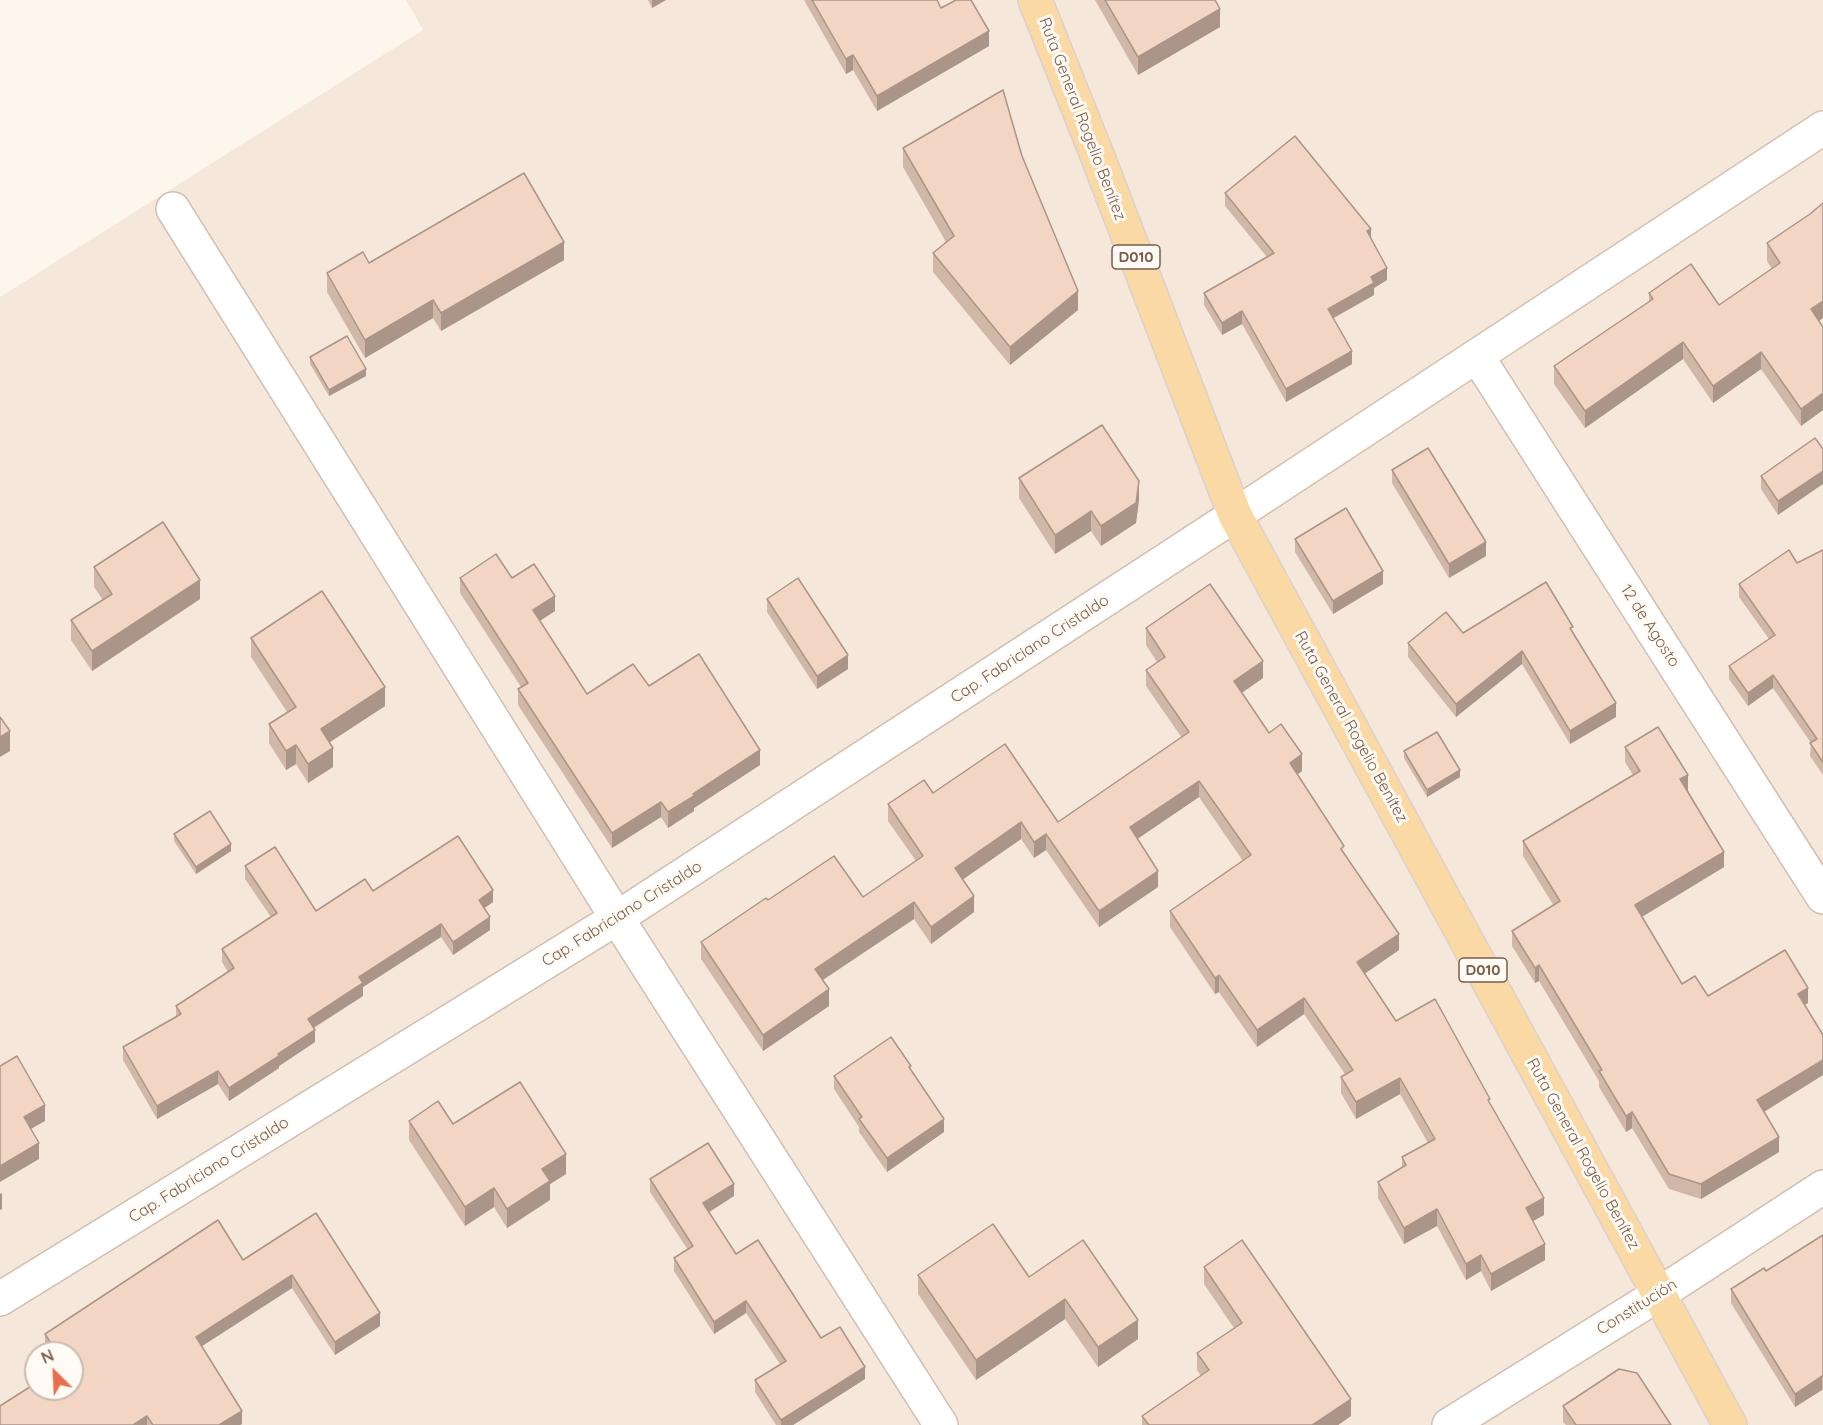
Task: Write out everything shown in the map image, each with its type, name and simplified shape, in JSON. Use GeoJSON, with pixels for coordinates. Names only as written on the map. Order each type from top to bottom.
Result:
{"type":"FeatureCollection","features":[{"type":"Feature","properties":{"kind":"main road","name":"Ruta General Rogelio Benítez"},"geometry":{"type":"LineString","coordinates":[[1035,0],[1235,515],[1730,1425]]}},
{"type":"Feature","properties":{"kind":"street","name":"Cap. Fabriciano Cristaldo"},"geometry":{"type":"LineString","coordinates":[[0,1299],[617,918],[1823,128]]}},
{"type":"Feature","properties":{"kind":"street"},"geometry":{"type":"LineString","coordinates":[[173,209],[617,918],[941,1425]]}},
{"type":"Feature","properties":{"kind":"street","name":"12 de Agosto"},"geometry":{"type":"LineString","coordinates":[[1477,356],[1823,897]]}},
{"type":"Feature","properties":{"kind":"street","name":"Constitución"},"geometry":{"type":"LineString","coordinates":[[1449,1425],[1659,1294],[1823,1187]]}},
{"type":"Feature","properties":{"kind":"shaded area"},"geometry":{"type":"Polygon","coordinates":[[[406,0],[1823,0],[1823,1425],[0,1425],[0,297],[423,30],[406,0]]]}},
{"type":"Feature","properties":{"kind":"building"},"geometry":{"type":"Polygon","coordinates":[[[812,0],[937,0],[941,8],[956,0],[971,0],[989,31],[877,96],[853,55],[846,59],[812,0]]]}},
{"type":"Feature","properties":{"kind":"building"},"geometry":{"type":"Polygon","coordinates":[[[1105,0],[1215,0],[1220,9],[1138,57],[1105,0]]]}},
{"type":"Feature","properties":{"kind":"building"},"geometry":{"type":"Polygon","coordinates":[[[1003,90],[1022,156],[1078,291],[1010,347],[933,253],[954,236],[903,148],[1003,90]]]}},
{"type":"Feature","properties":{"kind":"building"},"geometry":{"type":"Polygon","coordinates":[[[1295,136],[1371,229],[1367,231],[1387,268],[1371,277],[1374,283],[1328,309],[1352,351],[1286,389],[1242,311],[1222,323],[1204,293],[1274,253],[1225,193],[1295,136]]]}},
{"type":"Feature","properties":{"kind":"building"},"geometry":{"type":"Polygon","coordinates":[[[524,173],[564,242],[441,313],[433,300],[365,340],[327,273],[363,252],[369,263],[524,173]]]}},
{"type":"Feature","properties":{"kind":"building"},"geometry":{"type":"Polygon","coordinates":[[[1823,203],[1823,301],[1811,309],[1823,327],[1823,393],[1801,409],[1761,352],[1713,386],[1683,342],[1585,411],[1554,366],[1653,299],[1649,293],[1691,264],[1719,305],[1780,263],[1767,243],[1823,203]]]}},
{"type":"Feature","properties":{"kind":"building"},"geometry":{"type":"Polygon","coordinates":[[[347,336],[366,369],[329,390],[310,357],[347,336]]]}},
{"type":"Feature","properties":{"kind":"building"},"geometry":{"type":"Polygon","coordinates":[[[1102,425],[1139,481],[1136,503],[1101,526],[1091,511],[1055,535],[1019,478],[1102,425]]]}},
{"type":"Feature","properties":{"kind":"building"},"geometry":{"type":"Polygon","coordinates":[[[1815,438],[1823,449],[1823,471],[1778,501],[1761,476],[1815,438]]]}},
{"type":"Feature","properties":{"kind":"building"},"geometry":{"type":"Polygon","coordinates":[[[1428,448],[1486,542],[1449,564],[1392,470],[1428,448]]]}},
{"type":"Feature","properties":{"kind":"building"},"geometry":{"type":"Polygon","coordinates":[[[1346,508],[1383,571],[1333,601],[1295,539],[1346,508]]]}},
{"type":"Feature","properties":{"kind":"building"},"geometry":{"type":"Polygon","coordinates":[[[163,522],[200,580],[92,651],[71,620],[112,594],[94,567],[163,522]]]}},
{"type":"Feature","properties":{"kind":"building"},"geometry":{"type":"Polygon","coordinates":[[[1789,550],[1797,563],[1823,550],[1823,762],[1810,743],[1817,739],[1773,675],[1748,693],[1729,666],[1775,635],[1739,584],[1789,550]]]}},
{"type":"Feature","properties":{"kind":"building"},"geometry":{"type":"Polygon","coordinates":[[[496,554],[512,578],[534,564],[555,596],[533,610],[587,694],[633,664],[649,686],[699,654],[760,750],[668,812],[661,802],[612,833],[518,689],[528,683],[460,578],[496,554]]]}},
{"type":"Feature","properties":{"kind":"building"},"geometry":{"type":"Polygon","coordinates":[[[798,578],[848,655],[817,676],[767,599],[798,578]]]}},
{"type":"Feature","properties":{"kind":"building"},"geometry":{"type":"Polygon","coordinates":[[[1546,582],[1573,627],[1570,628],[1616,703],[1570,731],[1522,651],[1456,704],[1408,643],[1446,612],[1463,633],[1546,582]]]}},
{"type":"Feature","properties":{"kind":"building"},"geometry":{"type":"Polygon","coordinates":[[[1210,584],[1263,661],[1234,681],[1269,733],[1281,724],[1302,754],[1290,763],[1344,846],[1341,849],[1399,934],[1357,962],[1396,1021],[1435,999],[1490,1099],[1488,1100],[1544,1198],[1526,1208],[1545,1244],[1491,1274],[1481,1255],[1466,1264],[1437,1209],[1404,1228],[1378,1182],[1406,1165],[1402,1157],[1435,1139],[1400,1078],[1356,1102],[1341,1077],[1353,1070],[1304,998],[1257,1030],[1219,975],[1215,978],[1170,911],[1251,855],[1199,781],[1130,827],[1158,871],[1099,911],[1046,834],[1034,842],[1021,822],[955,868],[974,896],[931,927],[914,902],[815,969],[829,989],[763,1035],[701,942],[834,856],[863,897],[923,856],[888,804],[924,780],[933,793],[1005,744],[1058,822],[1189,732],[1146,670],[1165,657],[1146,628],[1210,584]]]}},
{"type":"Feature","properties":{"kind":"building"},"geometry":{"type":"Polygon","coordinates":[[[322,591],[385,687],[321,729],[333,748],[308,764],[296,745],[286,751],[269,724],[296,707],[251,638],[322,591]]]}},
{"type":"Feature","properties":{"kind":"building"},"geometry":{"type":"Polygon","coordinates":[[[0,717],[10,731],[0,737],[0,717]]]}},
{"type":"Feature","properties":{"kind":"building"},"geometry":{"type":"Polygon","coordinates":[[[1658,727],[1688,775],[1680,779],[1724,852],[1635,905],[1682,984],[1695,976],[1708,996],[1785,950],[1808,988],[1798,994],[1823,1035],[1823,1060],[1757,1100],[1779,1137],[1701,1184],[1669,1174],[1632,1112],[1626,1116],[1599,1071],[1602,1070],[1539,965],[1535,968],[1512,931],[1560,901],[1523,841],[1640,771],[1625,747],[1658,727]]]}},
{"type":"Feature","properties":{"kind":"building"},"geometry":{"type":"Polygon","coordinates":[[[1437,732],[1460,770],[1427,790],[1404,751],[1437,732]]]}},
{"type":"Feature","properties":{"kind":"building"},"geometry":{"type":"Polygon","coordinates":[[[210,811],[231,844],[196,867],[174,834],[210,811]]]}},
{"type":"Feature","properties":{"kind":"building"},"geometry":{"type":"Polygon","coordinates":[[[458,836],[493,890],[479,900],[490,917],[453,942],[441,924],[359,977],[363,983],[308,1019],[315,1030],[229,1088],[218,1071],[157,1106],[123,1047],[181,1014],[176,1006],[234,968],[222,949],[277,913],[245,866],[275,847],[316,911],[365,879],[373,891],[458,836]]]}},
{"type":"Feature","properties":{"kind":"building"},"geometry":{"type":"Polygon","coordinates":[[[891,1037],[944,1119],[887,1158],[859,1119],[862,1117],[834,1076],[891,1037]]]}},
{"type":"Feature","properties":{"kind":"building"},"geometry":{"type":"Polygon","coordinates":[[[17,1056],[45,1105],[24,1117],[39,1143],[0,1166],[0,1066],[17,1056]]]}},
{"type":"Feature","properties":{"kind":"building"},"geometry":{"type":"Polygon","coordinates":[[[520,1082],[566,1154],[542,1169],[550,1181],[507,1209],[494,1188],[465,1207],[409,1121],[438,1101],[453,1124],[520,1082]]]}},
{"type":"Feature","properties":{"kind":"building"},"geometry":{"type":"Polygon","coordinates":[[[708,1143],[734,1184],[703,1203],[736,1254],[758,1240],[821,1338],[840,1327],[865,1367],[781,1420],[755,1380],[786,1361],[746,1301],[714,1322],[674,1258],[693,1246],[650,1179],[708,1143]]]}},
{"type":"Feature","properties":{"kind":"building"},"geometry":{"type":"Polygon","coordinates":[[[316,1213],[380,1313],[335,1342],[292,1275],[196,1337],[242,1411],[219,1425],[153,1425],[147,1416],[133,1425],[0,1425],[0,1406],[24,1391],[24,1401],[84,1401],[84,1341],[49,1341],[45,1334],[218,1220],[243,1260],[316,1213]]]}},
{"type":"Feature","properties":{"kind":"building"},"geometry":{"type":"Polygon","coordinates":[[[993,1224],[1029,1277],[1083,1240],[1138,1320],[1098,1347],[1065,1299],[976,1360],[918,1275],[993,1224]]]}},
{"type":"Feature","properties":{"kind":"building"},"geometry":{"type":"Polygon","coordinates":[[[1823,1235],[1823,1377],[1795,1394],[1731,1289],[1764,1268],[1766,1271],[1823,1235]]]}},
{"type":"Feature","properties":{"kind":"building"},"geometry":{"type":"Polygon","coordinates":[[[1242,1240],[1351,1399],[1312,1425],[1149,1425],[1142,1416],[1209,1370],[1197,1353],[1242,1323],[1204,1267],[1242,1240]]]}},
{"type":"Feature","properties":{"kind":"building"},"geometry":{"type":"Polygon","coordinates":[[[1619,1369],[1637,1373],[1671,1425],[1576,1425],[1563,1406],[1619,1369]]]}}]}
